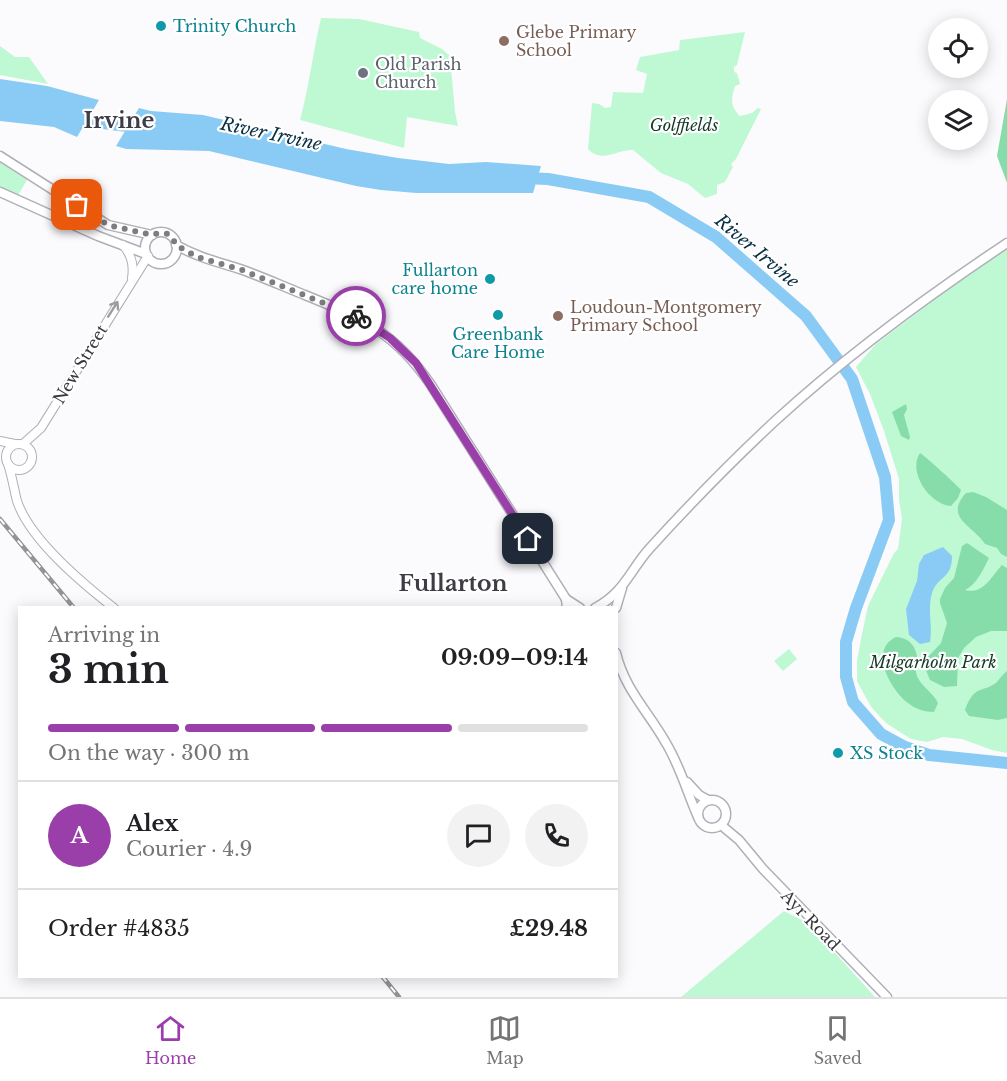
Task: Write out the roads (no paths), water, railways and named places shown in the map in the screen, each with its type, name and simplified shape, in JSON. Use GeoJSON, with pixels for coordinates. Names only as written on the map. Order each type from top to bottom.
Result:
{"type":"FeatureCollection","features":[{"type":"Feature","properties":{"kind":"main road"},"geometry":{"type":"LineString","coordinates":[[0,156],[108,225],[152,235],[168,234],[176,245],[197,257]]}},
{"type":"Feature","properties":{"kind":"main road"},"geometry":{"type":"LineString","coordinates":[[0,192],[98,236],[147,255]]}},
{"type":"Feature","properties":{"kind":"main road"},"geometry":{"type":"LineString","coordinates":[[152,235],[146,244],[147,255],[151,261],[166,263],[174,256],[176,245]]}},
{"type":"Feature","properties":{"kind":"main road"},"geometry":{"type":"LineString","coordinates":[[617,606],[622,588],[646,553],[775,421],[903,316],[1007,243]]}},
{"type":"Feature","properties":{"kind":"main road"},"geometry":{"type":"LineString","coordinates":[[174,256],[197,257],[242,270],[342,310],[365,321],[390,338],[416,363],[432,385],[566,603]]}},
{"type":"Feature","properties":{"kind":"main road"},"geometry":{"type":"LineString","coordinates":[[599,606],[622,588]]}},
{"type":"Feature","properties":{"kind":"main road"},"geometry":{"type":"LineString","coordinates":[[618,659],[629,689],[666,743],[702,824],[709,828],[721,825],[726,813],[721,803],[699,795],[683,777]]}},
{"type":"Feature","properties":{"kind":"main road"},"geometry":{"type":"LineString","coordinates":[[618,679],[629,689]]}},
{"type":"Feature","properties":{"kind":"main road"},"geometry":{"type":"LineString","coordinates":[[698,817],[700,806],[708,800]]}},
{"type":"Feature","properties":{"kind":"main road","name":"Ayr Road"},"geometry":{"type":"LineString","coordinates":[[726,813],[739,840]]}},
{"type":"Feature","properties":{"kind":"main road","name":"Ayr Road"},"geometry":{"type":"LineString","coordinates":[[721,825],[739,840],[770,877],[887,997]]}},
{"type":"Feature","properties":{"kind":"street"},"geometry":{"type":"LineString","coordinates":[[122,245],[128,250],[132,261],[132,280]]}},
{"type":"Feature","properties":{"kind":"street","name":"New Street"},"geometry":{"type":"LineString","coordinates":[[19,444],[41,428],[147,255]]}},
{"type":"Feature","properties":{"kind":"street"},"geometry":{"type":"LineString","coordinates":[[7,460],[14,468],[20,469],[27,466],[31,460],[29,449],[19,444],[0,443],[21,510],[30,525],[64,566],[112,606]]}},
{"type":"Feature","properties":{"kind":"street"},"geometry":{"type":"LineString","coordinates":[[7,460],[9,448],[19,444]]}},
{"type":"Feature","properties":{"kind":"street"},"geometry":{"type":"LineString","coordinates":[[15,488],[20,469]]}},
{"type":"Feature","properties":{"kind":"water"},"geometry":{"type":"Polygon","coordinates":[[[0,79],[47,86],[99,100],[77,137],[54,127],[0,121],[0,79]]]}},
{"type":"Feature","properties":{"kind":"water"},"geometry":{"type":"Polygon","coordinates":[[[139,108],[203,115],[346,149],[398,158],[449,164],[486,162],[541,166],[533,193],[416,193],[381,190],[209,151],[126,149],[116,146],[139,108]]]}},
{"type":"Feature","properties":{"kind":"water"},"geometry":{"type":"Polygon","coordinates":[[[943,547],[952,556],[950,569],[932,593],[930,642],[920,644],[909,635],[906,609],[917,581],[919,564],[924,555],[943,547]]]}},
{"type":"Feature","properties":{"kind":"waterway","name":"River Irvine"},"geometry":{"type":"LineString","coordinates":[[73,119],[142,128]]}},
{"type":"Feature","properties":{"kind":"waterway","name":"River Irvine"},"geometry":{"type":"LineString","coordinates":[[523,178],[548,179],[649,197],[716,237],[806,316],[852,379],[885,477],[889,520],[856,608],[846,642],[846,677],[853,702],[881,734],[905,747],[929,755],[1007,763]]}},
{"type":"Feature","properties":{"kind":"railway"},"geometry":{"type":"LineString","coordinates":[[0,519],[72,606]]}},
{"type":"Feature","properties":{"kind":"railway"},"geometry":{"type":"LineString","coordinates":[[384,978],[399,997]]}},
{"type":"Feature","properties":{"kind":"place","name":"Trinity Church"},"geometry":{"type":"Point","coordinates":[161,26]}},
{"type":"Feature","properties":{"kind":"place","name":"Glebe Primary School"},"geometry":{"type":"Point","coordinates":[504,41]}},
{"type":"Feature","properties":{"kind":"place","name":"Old Parish Church"},"geometry":{"type":"Point","coordinates":[363,73]}},
{"type":"Feature","properties":{"kind":"place","name":"Fullarton care home"},"geometry":{"type":"Point","coordinates":[490,279]}},
{"type":"Feature","properties":{"kind":"place","name":"Greenbank Care Home"},"geometry":{"type":"Point","coordinates":[498,315]}},
{"type":"Feature","properties":{"kind":"place","name":"Loudoun-Montgomery Primary School"},"geometry":{"type":"Point","coordinates":[558,316]}},
{"type":"Feature","properties":{"kind":"place","name":"XS Stock"},"geometry":{"type":"Point","coordinates":[838,753]}},
{"type":"Feature","properties":{"kind":"district","name":"Irvine"},"geometry":{"type":"Point","coordinates":[119,120]}},
{"type":"Feature","properties":{"kind":"district","name":"Fullarton"},"geometry":{"type":"Point","coordinates":[453,583]}},
{"type":"Feature","properties":{"kind":"park label","name":"Golffields"},"geometry":{"type":"Point","coordinates":[684,125]}},
{"type":"Feature","properties":{"kind":"park label","name":"Milgarholm Park"},"geometry":{"type":"Point","coordinates":[933,662]}}]}
